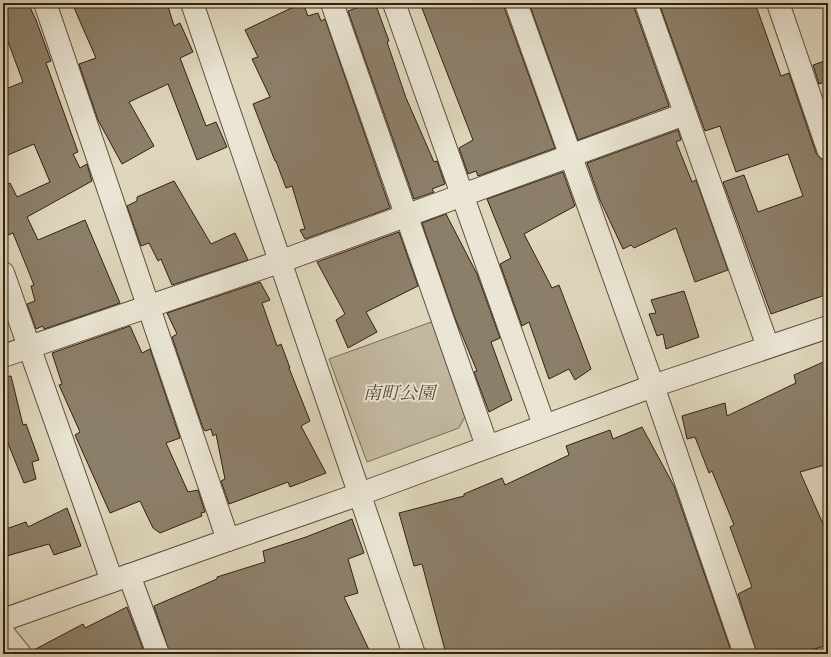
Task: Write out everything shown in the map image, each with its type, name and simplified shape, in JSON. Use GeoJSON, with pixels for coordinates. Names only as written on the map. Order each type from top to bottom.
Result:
{"type":"FeatureCollection","features":[{"type":"Feature","properties":{"kind":"street"},"geometry":{"type":"LineString","coordinates":[[45,3],[228,540]]}},
{"type":"Feature","properties":{"kind":"street"},"geometry":{"type":"LineString","coordinates":[[192,3],[279,262],[414,654]]}},
{"type":"Feature","properties":{"kind":"street"},"geometry":{"type":"LineString","coordinates":[[332,3],[487,446]]}},
{"type":"Feature","properties":{"kind":"street"},"geometry":{"type":"LineString","coordinates":[[394,3],[544,425]]}},
{"type":"Feature","properties":{"kind":"street"},"geometry":{"type":"LineString","coordinates":[[516,3],[654,386],[745,654]]}},
{"type":"Feature","properties":{"kind":"street"},"geometry":{"type":"LineString","coordinates":[[646,3],[768,347]]}},
{"type":"Feature","properties":{"kind":"street"},"geometry":{"type":"LineString","coordinates":[[778,3],[828,149]]}},
{"type":"Feature","properties":{"kind":"street"},"geometry":{"type":"LineString","coordinates":[[3,356],[279,262],[685,114]]}},
{"type":"Feature","properties":{"kind":"street"},"geometry":{"type":"LineString","coordinates":[[3,273],[29,347],[120,578],[158,654]]}},
{"type":"Feature","properties":{"kind":"street"},"geometry":{"type":"LineString","coordinates":[[3,620],[360,494],[544,425],[828,327]]}},
{"type":"Feature","properties":{"kind":"street"},"geometry":{"type":"LineString","coordinates":[[3,633],[20,654]]}},
{"type":"Feature","properties":{"kind":"green space","name":"南町公園"},"geometry":{"type":"Polygon","coordinates":[[[434,321],[468,411],[459,428],[367,462],[329,359],[434,321]]]}},
{"type":"Feature","properties":{"kind":"building"},"geometry":{"type":"Polygon","coordinates":[[[14,3],[28,3],[36,20],[51,61],[46,63],[78,152],[73,154],[80,168],[87,164],[92,181],[27,217],[38,240],[85,220],[120,303],[44,329],[43,326],[36,329],[27,304],[35,301],[31,286],[34,285],[13,233],[3,237],[3,186],[10,183],[17,197],[50,182],[34,144],[3,157],[3,90],[23,82],[3,28],[3,8],[14,3]]]}},
{"type":"Feature","properties":{"kind":"building"},"geometry":{"type":"Polygon","coordinates":[[[72,3],[167,3],[174,26],[180,23],[193,52],[180,58],[206,126],[216,122],[227,147],[197,160],[168,84],[129,102],[154,146],[122,164],[98,120],[79,64],[96,58],[72,3]]]}},
{"type":"Feature","properties":{"kind":"building"},"geometry":{"type":"Polygon","coordinates":[[[302,3],[308,16],[318,13],[321,21],[325,19],[390,208],[305,239],[300,230],[305,229],[292,186],[286,188],[253,104],[270,97],[252,59],[258,57],[245,30],[302,3]]]}},
{"type":"Feature","properties":{"kind":"building"},"geometry":{"type":"Polygon","coordinates":[[[370,3],[375,3],[389,41],[387,42],[406,98],[434,162],[437,161],[445,184],[432,189],[434,192],[414,199],[348,11],[370,3]]]}},
{"type":"Feature","properties":{"kind":"building"},"geometry":{"type":"Polygon","coordinates":[[[420,3],[504,3],[504,7],[555,148],[478,176],[476,171],[468,174],[459,148],[473,140],[420,3]]]}},
{"type":"Feature","properties":{"kind":"building"},"geometry":{"type":"Polygon","coordinates":[[[529,3],[634,3],[634,7],[669,106],[578,140],[529,3]]]}},
{"type":"Feature","properties":{"kind":"building"},"geometry":{"type":"Polygon","coordinates":[[[659,3],[755,3],[781,76],[789,73],[816,153],[825,161],[828,170],[828,294],[771,314],[723,182],[744,175],[758,212],[803,196],[788,154],[736,172],[720,126],[705,131],[659,3]]]}},
{"type":"Feature","properties":{"kind":"building"},"geometry":{"type":"Polygon","coordinates":[[[828,60],[828,81],[819,84],[813,65],[828,60]]]}},
{"type":"Feature","properties":{"kind":"building"},"geometry":{"type":"Polygon","coordinates":[[[678,130],[681,140],[676,142],[692,182],[696,180],[728,270],[695,282],[676,228],[634,248],[631,245],[623,249],[600,200],[587,163],[678,130]]]}},
{"type":"Feature","properties":{"kind":"building"},"geometry":{"type":"Polygon","coordinates":[[[563,172],[575,206],[524,234],[552,288],[559,285],[591,369],[575,380],[569,369],[549,379],[529,322],[522,326],[500,264],[511,258],[487,199],[563,172]]]}},
{"type":"Feature","properties":{"kind":"building"},"geometry":{"type":"Polygon","coordinates":[[[174,181],[211,244],[235,233],[248,260],[172,285],[161,259],[158,261],[149,243],[141,246],[127,206],[137,201],[137,197],[174,181]]]}},
{"type":"Feature","properties":{"kind":"building"},"geometry":{"type":"Polygon","coordinates":[[[446,214],[477,274],[500,338],[491,342],[512,400],[489,412],[474,372],[477,371],[455,318],[422,223],[446,214]]]}},
{"type":"Feature","properties":{"kind":"building"},"geometry":{"type":"Polygon","coordinates":[[[399,232],[418,286],[366,312],[377,332],[348,348],[336,320],[345,314],[317,262],[399,232]]]}},
{"type":"Feature","properties":{"kind":"building"},"geometry":{"type":"Polygon","coordinates":[[[260,282],[270,300],[262,303],[277,346],[281,344],[310,421],[301,426],[326,473],[290,487],[288,482],[229,504],[221,481],[225,479],[216,434],[213,436],[211,429],[205,431],[203,428],[172,337],[177,334],[167,313],[260,282]]]}},
{"type":"Feature","properties":{"kind":"building"},"geometry":{"type":"Polygon","coordinates":[[[684,291],[699,337],[666,349],[663,334],[657,336],[649,314],[656,313],[651,300],[684,291]]]}},
{"type":"Feature","properties":{"kind":"building"},"geometry":{"type":"Polygon","coordinates":[[[130,326],[142,353],[150,349],[180,438],[166,443],[188,492],[198,490],[205,512],[201,513],[202,516],[160,533],[153,528],[140,501],[110,513],[75,435],[80,432],[59,385],[62,384],[52,353],[130,326]]]}},
{"type":"Feature","properties":{"kind":"building"},"geometry":{"type":"Polygon","coordinates":[[[828,360],[828,464],[800,472],[828,535],[828,645],[798,654],[757,654],[738,594],[752,587],[730,527],[734,525],[712,471],[709,473],[695,437],[687,439],[682,416],[725,403],[727,416],[796,383],[794,375],[828,360]]]}},
{"type":"Feature","properties":{"kind":"building"},"geometry":{"type":"Polygon","coordinates":[[[11,376],[23,425],[26,424],[39,460],[32,462],[36,479],[24,483],[3,431],[3,377],[11,376]]]}},
{"type":"Feature","properties":{"kind":"building"},"geometry":{"type":"Polygon","coordinates":[[[642,427],[674,486],[732,654],[446,654],[422,564],[414,566],[399,513],[464,496],[464,494],[502,478],[505,485],[569,455],[566,446],[610,430],[613,439],[642,427]]]}},
{"type":"Feature","properties":{"kind":"building"},"geometry":{"type":"Polygon","coordinates":[[[67,508],[81,546],[54,555],[49,544],[3,557],[3,530],[26,522],[28,527],[67,508]]]}},
{"type":"Feature","properties":{"kind":"building"},"geometry":{"type":"Polygon","coordinates":[[[352,519],[364,553],[348,559],[358,593],[344,597],[371,654],[170,654],[154,606],[217,579],[217,577],[265,562],[263,551],[306,537],[352,519]]]}},
{"type":"Feature","properties":{"kind":"building"},"geometry":{"type":"Polygon","coordinates":[[[127,607],[145,654],[32,654],[32,651],[83,624],[85,628],[127,607]]]}}]}
